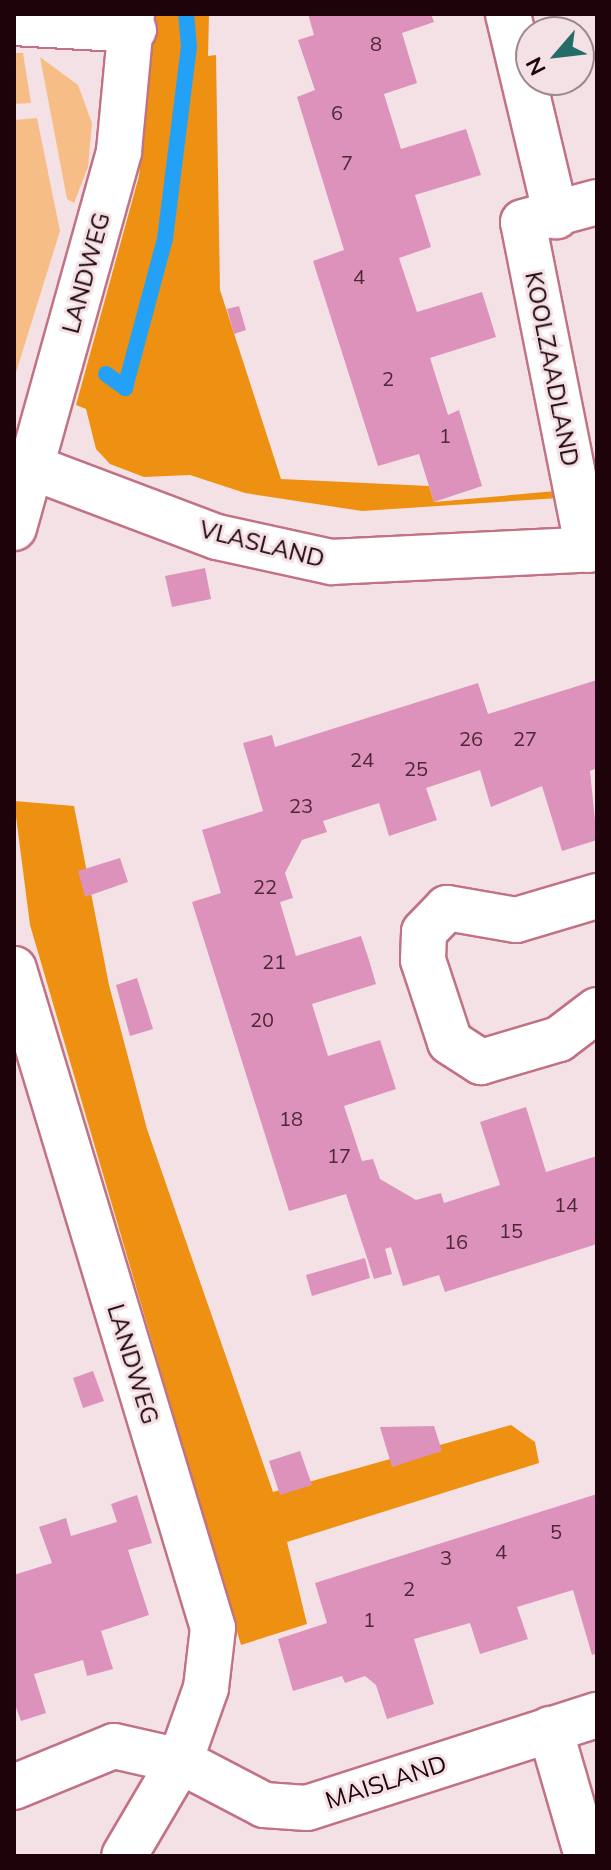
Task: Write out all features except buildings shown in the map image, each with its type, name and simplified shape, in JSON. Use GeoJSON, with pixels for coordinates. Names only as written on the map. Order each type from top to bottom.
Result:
{"type":"FeatureCollection","features":[{"type":"Feature","properties":{"kind":"street"},"geometry":{"type":"LineString","coordinates":[[508,14],[556,216]]}},
{"type":"Feature","properties":{"kind":"street"},"geometry":{"type":"LineString","coordinates":[[14,23],[133,22]]}},
{"type":"Feature","properties":{"kind":"street","name":"LANDWEG"},"geometry":{"type":"LineString","coordinates":[[14,528],[34,468],[119,151],[133,22]]}},
{"type":"Feature","properties":{"kind":"street","name":"KOOLZAADLAND"},"geometry":{"type":"LineString","coordinates":[[592,550],[523,222],[556,216],[597,202]]}},
{"type":"Feature","properties":{"kind":"street","name":"VLASLAND"},"geometry":{"type":"LineString","coordinates":[[34,468],[217,537],[332,562],[592,550]]}},
{"type":"Feature","properties":{"kind":"street"},"geometry":{"type":"LineString","coordinates":[[597,896],[516,920],[447,908],[424,932],[423,960],[450,1042],[481,1062],[559,1039],[597,1010]]}},
{"type":"Feature","properties":{"kind":"street","name":"LANDWEG"},"geometry":{"type":"LineString","coordinates":[[14,969],[213,1628],[206,1688],[180,1761],[124,1856]]}},
{"type":"Feature","properties":{"kind":"street","name":"MAISLAND"},"geometry":{"type":"LineString","coordinates":[[180,1761],[264,1805],[307,1808],[597,1715]]}},
{"type":"Feature","properties":{"kind":"street"},"geometry":{"type":"LineString","coordinates":[[550,1729],[587,1856]]}},
{"type":"Feature","properties":{"kind":"street"},"geometry":{"type":"LineString","coordinates":[[14,1787],[114,1746],[180,1761]]}},
{"type":"Feature","properties":{"kind":"shaded area"},"geometry":{"type":"Polygon","coordinates":[[[152,14],[209,14],[208,56],[216,55],[220,290],[281,479],[429,486],[434,502],[556,491],[559,498],[362,511],[245,493],[190,475],[144,477],[110,464],[96,449],[86,409],[76,405],[139,176],[152,14]]]}},
{"type":"Feature","properties":{"kind":"shaded area"},"geometry":{"type":"Polygon","coordinates":[[[14,53],[23,53],[31,103],[14,104],[14,53]]]}},
{"type":"Feature","properties":{"kind":"shaded area"},"geometry":{"type":"Polygon","coordinates":[[[40,57],[78,85],[92,123],[88,167],[74,203],[67,199],[40,57]]]}},
{"type":"Feature","properties":{"kind":"shaded area"},"geometry":{"type":"Polygon","coordinates":[[[37,118],[60,231],[14,379],[14,120],[37,118]]]}},
{"type":"Feature","properties":{"kind":"shaded area"},"geometry":{"type":"Polygon","coordinates":[[[14,801],[74,806],[109,985],[147,1129],[273,1492],[511,1425],[535,1442],[539,1463],[287,1542],[307,1624],[241,1645],[30,925],[14,801]]]}},
{"type":"Feature","properties":{"kind":"waterway"},"geometry":{"type":"LineString","coordinates":[[106,374],[125,388],[165,239],[189,47],[186,14]]}}]}
